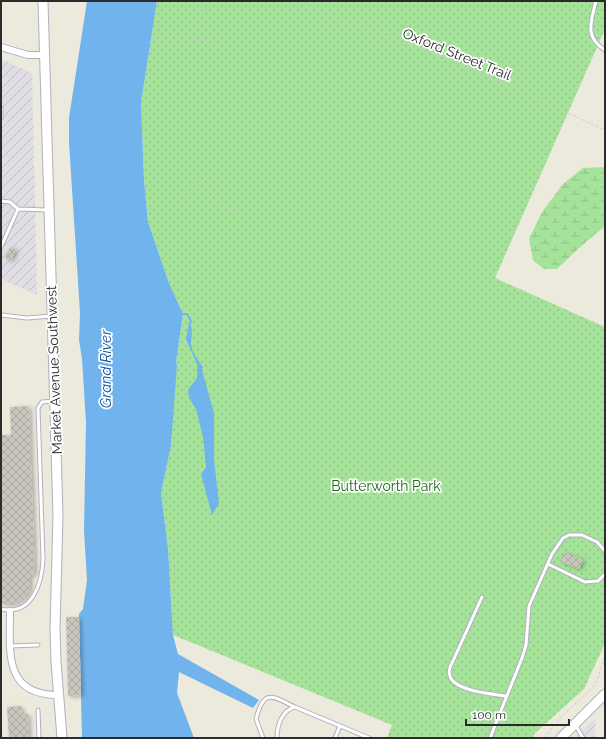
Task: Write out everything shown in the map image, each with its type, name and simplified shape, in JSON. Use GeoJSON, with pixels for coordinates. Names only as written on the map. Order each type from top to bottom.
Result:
{"type":"FeatureCollection","features":[{"type":"Feature","properties":{"kind":"main road","name":"Market Avenue Southwest"},"geometry":{"type":"LineString","coordinates":[[43,1],[58,516],[55,628],[58,695],[62,738]]}},
{"type":"Feature","properties":{"kind":"main road"},"geometry":{"type":"LineString","coordinates":[[561,738],[605,694]]}},
{"type":"Feature","properties":{"kind":"street"},"geometry":{"type":"LineString","coordinates":[[1,47],[28,55],[44,55]]}},
{"type":"Feature","properties":{"kind":"street"},"geometry":{"type":"LineString","coordinates":[[10,611],[10,646],[12,664],[16,674],[22,683],[38,693],[45,695],[58,695]]}},
{"type":"Feature","properties":{"kind":"lane"},"geometry":{"type":"LineString","coordinates":[[596,1],[590,27],[592,38],[596,44],[605,50]]}},
{"type":"Feature","properties":{"kind":"lane"},"geometry":{"type":"LineString","coordinates":[[1,108],[1,118]]}},
{"type":"Feature","properties":{"kind":"lane"},"geometry":{"type":"LineString","coordinates":[[1,201],[10,202],[18,209],[49,210]]}},
{"type":"Feature","properties":{"kind":"lane"},"geometry":{"type":"LineString","coordinates":[[1,247],[18,209]]}},
{"type":"Feature","properties":{"kind":"lane"},"geometry":{"type":"LineString","coordinates":[[1,315],[27,318],[52,316]]}},
{"type":"Feature","properties":{"kind":"lane"},"geometry":{"type":"LineString","coordinates":[[1,609],[10,611],[24,607],[35,593],[41,576],[43,559],[38,408],[42,402],[55,401]]}},
{"type":"Feature","properties":{"kind":"lane"},"geometry":{"type":"LineString","coordinates":[[490,738],[526,644],[530,606],[552,554],[563,538],[569,535],[582,535],[597,542],[605,551]]}},
{"type":"Feature","properties":{"kind":"lane"},"geometry":{"type":"LineString","coordinates":[[548,564],[585,582],[593,583],[598,581],[605,574]]}},
{"type":"Feature","properties":{"kind":"lane"},"geometry":{"type":"LineString","coordinates":[[482,597],[449,670],[449,676],[451,680],[461,687],[506,696]]}},
{"type":"Feature","properties":{"kind":"lane"},"geometry":{"type":"LineString","coordinates":[[10,646],[38,645]]}},
{"type":"Feature","properties":{"kind":"lane"},"geometry":{"type":"LineString","coordinates":[[262,738],[256,719],[264,700],[268,697],[272,697],[340,726],[361,737],[369,738]]}},
{"type":"Feature","properties":{"kind":"lane"},"geometry":{"type":"LineString","coordinates":[[277,738],[282,718],[287,711],[295,707]]}},
{"type":"Feature","properties":{"kind":"lane"},"geometry":{"type":"LineString","coordinates":[[38,710],[39,738]]}},
{"type":"Feature","properties":{"kind":"lane"},"geometry":{"type":"LineString","coordinates":[[575,724],[583,738]]}},
{"type":"Feature","properties":{"kind":"lane"},"geometry":{"type":"LineString","coordinates":[[335,738],[340,726]]}},
{"type":"Feature","properties":{"kind":"path"},"geometry":{"type":"LineString","coordinates":[[194,41],[198,20],[206,1]]}},
{"type":"Feature","properties":{"kind":"path","name":"Oxford Street Trail"},"geometry":{"type":"LineString","coordinates":[[301,1],[320,12],[451,60],[605,130]]}},
{"type":"Feature","properties":{"kind":"path"},"geometry":{"type":"LineString","coordinates":[[152,39],[214,41]]}},
{"type":"Feature","properties":{"kind":"path"},"geometry":{"type":"LineString","coordinates":[[178,200],[202,180],[224,209],[246,212]]}},
{"type":"Feature","properties":{"kind":"path"},"geometry":{"type":"LineString","coordinates":[[544,738],[561,717],[593,687],[599,675],[605,655]]}},
{"type":"Feature","properties":{"kind":"shaded area"},"geometry":{"type":"Polygon","coordinates":[[[1,59],[32,73],[37,295],[1,279],[1,59]]]}},
{"type":"Feature","properties":{"kind":"shaded area"},"geometry":{"type":"Polygon","coordinates":[[[596,718],[594,738],[574,738],[576,735],[596,718]]]}},
{"type":"Feature","properties":{"kind":"green space","name":"Butterworth Park"},"geometry":{"type":"Polygon","coordinates":[[[157,1],[605,1],[605,29],[495,278],[605,327],[605,643],[584,689],[534,734],[533,738],[387,738],[392,725],[173,635],[168,548],[161,493],[171,446],[176,362],[183,314],[169,283],[148,222],[144,180],[141,103],[157,1]]]}},
{"type":"Feature","properties":{"kind":"green space"},"geometry":{"type":"Polygon","coordinates":[[[605,167],[605,226],[557,269],[544,269],[533,260],[529,239],[542,212],[563,184],[583,168],[605,167]]]}},
{"type":"Feature","properties":{"kind":"water","name":"Grand River"},"geometry":{"type":"Polygon","coordinates":[[[87,1],[157,1],[141,103],[144,180],[148,222],[169,283],[183,314],[176,362],[171,446],[161,493],[168,548],[173,635],[178,654],[259,700],[253,708],[179,672],[177,693],[194,738],[82,738],[79,614],[83,609],[87,580],[84,531],[86,422],[82,359],[79,340],[80,313],[69,142],[69,118],[87,1]]]}},
{"type":"Feature","properties":{"kind":"water"},"geometry":{"type":"Polygon","coordinates":[[[189,322],[192,330],[191,344],[203,367],[202,370],[214,413],[214,460],[219,503],[212,515],[201,474],[206,467],[203,437],[196,409],[189,398],[188,390],[197,378],[197,364],[186,339],[189,322]]]}},
{"type":"Feature","properties":{"kind":"building"},"geometry":{"type":"Polygon","coordinates":[[[10,247],[16,249],[11,261],[5,258],[10,247]]]}},
{"type":"Feature","properties":{"kind":"building"},"geometry":{"type":"Polygon","coordinates":[[[29,406],[35,574],[30,575],[30,589],[26,596],[15,604],[6,604],[1,603],[1,435],[11,435],[10,407],[29,406]]]}},
{"type":"Feature","properties":{"kind":"building"},"geometry":{"type":"Polygon","coordinates":[[[564,552],[583,560],[579,569],[560,561],[564,552]]]}},
{"type":"Feature","properties":{"kind":"building"},"geometry":{"type":"Polygon","coordinates":[[[66,617],[79,617],[81,695],[68,696],[66,617]]]}},
{"type":"Feature","properties":{"kind":"building"},"geometry":{"type":"Polygon","coordinates":[[[21,706],[22,714],[28,714],[29,738],[9,738],[7,707],[21,706]]]}},
{"type":"Feature","properties":{"kind":"waterway"},"geometry":{"type":"LineString","coordinates":[[183,314],[187,314],[191,321],[190,324]]}}]}
